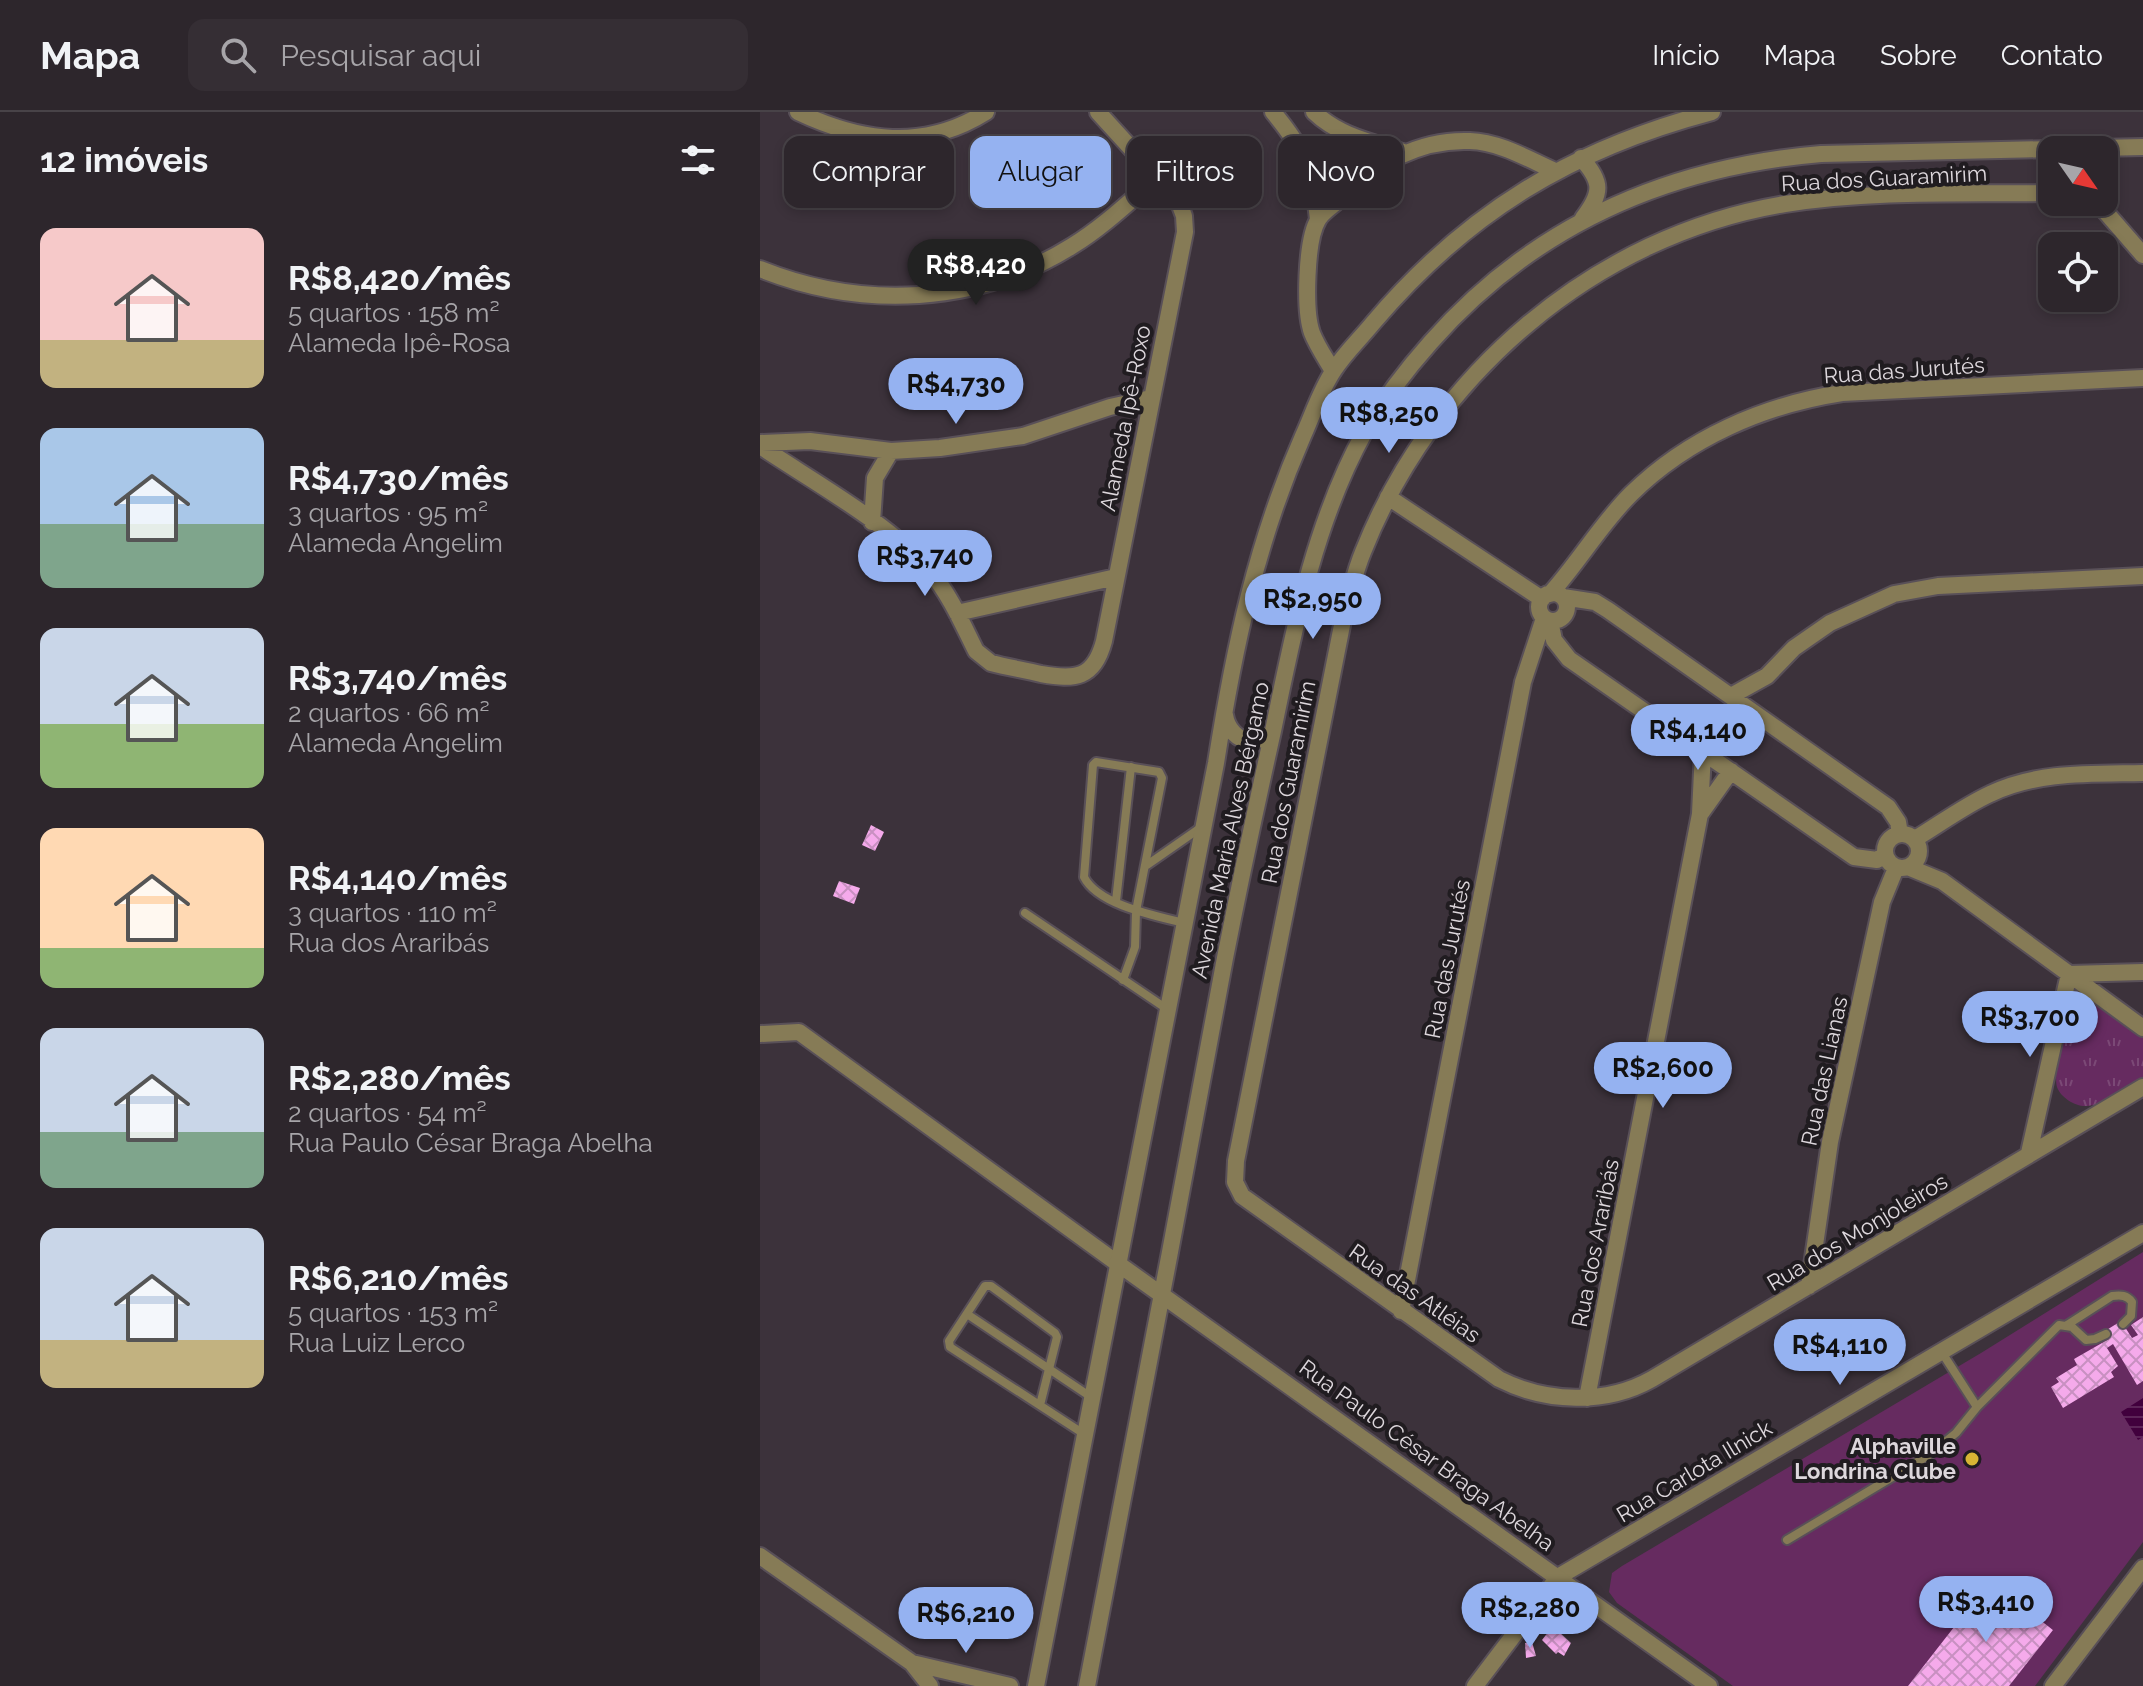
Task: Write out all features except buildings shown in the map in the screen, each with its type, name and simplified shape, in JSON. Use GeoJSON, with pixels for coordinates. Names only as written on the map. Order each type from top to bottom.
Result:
{"type":"FeatureCollection","features":[{"type":"Feature","properties":{"kind":"street"},"geometry":{"type":"LineString","coordinates":[[798,112],[854,134],[902,139],[931,134],[971,121],[986,112]]}},
{"type":"Feature","properties":{"kind":"street","name":"Alameda Ipê-Roxo"},"geometry":{"type":"LineString","coordinates":[[1098,112],[1127,143]]}},
{"type":"Feature","properties":{"kind":"street"},"geometry":{"type":"LineString","coordinates":[[1273,112],[1301,149],[1314,190],[1318,219],[1305,293],[1312,332],[1333,371]]}},
{"type":"Feature","properties":{"kind":"street"},"geometry":{"type":"LineString","coordinates":[[1314,112],[1328,125],[1352,136]]}},
{"type":"Feature","properties":{"kind":"street","name":"Avenida Maria Alves Bérgamo"},"geometry":{"type":"LineString","coordinates":[[1039,1686],[1091,1397],[1225,709],[1254,568],[1278,492],[1333,371],[1397,295],[1464,232],[1516,195],[1581,158],[1668,124],[1712,112]]}},
{"type":"Feature","properties":{"kind":"street"},"geometry":{"type":"LineString","coordinates":[[1403,152],[1437,143],[1472,141],[1505,148],[1555,171]]}},
{"type":"Feature","properties":{"kind":"street","name":"Avenida Maria Alves Bérgamo"},"geometry":{"type":"LineString","coordinates":[[1087,1686],[1248,835],[1311,566],[1332,503],[1365,431],[1400,381],[1453,318],[1500,275],[1579,222],[1632,196],[1682,178],[1779,157],[2143,147]]}},
{"type":"Feature","properties":{"kind":"street"},"geometry":{"type":"LineString","coordinates":[[1579,222],[1596,200],[1598,189],[1595,177],[1581,158]]}},
{"type":"Feature","properties":{"kind":"street","name":"Rua dos Guaramirim"},"geometry":{"type":"LineString","coordinates":[[1236,1186],[1236,1161],[1337,646],[1361,556],[1388,497],[1425,436],[1464,386],[1524,327],[1580,285],[1640,251],[1711,223],[1785,204],[1887,196],[2038,193]]}},
{"type":"Feature","properties":{"kind":"street"},"geometry":{"type":"LineString","coordinates":[[760,269],[813,287],[854,294],[897,296],[960,291],[1017,274],[1056,256],[1127,203]]}},
{"type":"Feature","properties":{"kind":"street","name":"Alameda Ipê-Roxo"},"geometry":{"type":"LineString","coordinates":[[957,613],[976,651],[991,663],[1061,677],[1081,676],[1088,672],[1102,650],[1185,232],[1181,208]]}},
{"type":"Feature","properties":{"kind":"street"},"geometry":{"type":"LineString","coordinates":[[1318,219],[1330,208]]}},
{"type":"Feature","properties":{"kind":"street"},"geometry":{"type":"LineString","coordinates":[[2109,216],[2143,255]]}},
{"type":"Feature","properties":{"kind":"street","name":"Rua das Jurutés"},"geometry":{"type":"LineString","coordinates":[[1551,597],[1631,494],[1696,446],[1726,427],[1758,413],[1842,393],[2143,378]]}},
{"type":"Feature","properties":{"kind":"street"},"geometry":{"type":"LineString","coordinates":[[760,445],[810,441],[891,451],[940,448],[1023,436],[1110,407],[1151,398]]}},
{"type":"Feature","properties":{"kind":"street"},"geometry":{"type":"LineString","coordinates":[[760,445],[872,522],[919,559],[957,613],[1116,577]]}},
{"type":"Feature","properties":{"kind":"street"},"geometry":{"type":"LineString","coordinates":[[872,522],[875,478],[891,451]]}},
{"type":"Feature","properties":{"kind":"street"},"geometry":{"type":"LineString","coordinates":[[1388,497],[1567,605],[1565,614],[1559,620],[1547,619]]}},
{"type":"Feature","properties":{"kind":"street"},"geometry":{"type":"LineString","coordinates":[[1731,696],[1767,676],[1794,648],[1830,623],[1894,594],[1938,586],[2143,576]]}},
{"type":"Feature","properties":{"kind":"street"},"geometry":{"type":"LineString","coordinates":[[1942,881],[1888,807],[1608,610],[1595,602],[1551,597],[1539,608],[1565,656],[1854,857],[1896,863],[1942,881],[2143,1028]]}},
{"type":"Feature","properties":{"kind":"street","name":"Rua das Jurutés"},"geometry":{"type":"LineString","coordinates":[[1401,1311],[1523,682],[1547,619]]}},
{"type":"Feature","properties":{"kind":"street"},"geometry":{"type":"LineString","coordinates":[[1754,712],[1767,676]]}},
{"type":"Feature","properties":{"kind":"street"},"geometry":{"type":"LineString","coordinates":[[1225,709],[1227,725],[1237,737],[1253,741],[1272,733]]}},
{"type":"Feature","properties":{"kind":"street","name":"Rua dos Araribás"},"geometry":{"type":"LineString","coordinates":[[1587,1398],[1700,814],[1703,751]]}},
{"type":"Feature","properties":{"kind":"street","name":"Rua dos Araribás"},"geometry":{"type":"LineString","coordinates":[[1700,814],[1731,771]]}},
{"type":"Feature","properties":{"kind":"street"},"geometry":{"type":"LineString","coordinates":[[1896,863],[1890,839],[1912,841],[1982,798],[2017,784],[2055,777],[2143,773]]}},
{"type":"Feature","properties":{"kind":"street"},"geometry":{"type":"LineString","coordinates":[[1896,863],[1917,861],[1912,841]]}},
{"type":"Feature","properties":{"kind":"street","name":"Rua das Lianas"},"geometry":{"type":"LineString","coordinates":[[1809,1286],[1830,1142],[1882,902],[1896,863]]}},
{"type":"Feature","properties":{"kind":"street"},"geometry":{"type":"LineString","coordinates":[[2069,974],[2143,972]]}},
{"type":"Feature","properties":{"kind":"street"},"geometry":{"type":"LineString","coordinates":[[2029,1153],[2069,974]]}},
{"type":"Feature","properties":{"kind":"street","name":"Rua Paulo César Braga Abelha"},"geometry":{"type":"LineString","coordinates":[[760,1034],[799,1032],[1709,1686]]}},
{"type":"Feature","properties":{"kind":"street","name":"Rua dos Monjoleiros"},"geometry":{"type":"LineString","coordinates":[[1587,1398],[1614,1394],[1646,1383],[2143,1087]]}},
{"type":"Feature","properties":{"kind":"street","name":"Rua das Atléias"},"geometry":{"type":"LineString","coordinates":[[1236,1186],[1242,1196],[1507,1383],[1550,1395],[1587,1398]]}},
{"type":"Feature","properties":{"kind":"street","name":"Rua Carlota Ilnick"},"geometry":{"type":"LineString","coordinates":[[1558,1577],[2143,1233]]}},
{"type":"Feature","properties":{"kind":"street"},"geometry":{"type":"LineString","coordinates":[[760,1556],[912,1663],[930,1686]]}},
{"type":"Feature","properties":{"kind":"street"},"geometry":{"type":"LineString","coordinates":[[2053,1686],[2143,1568]]}},
{"type":"Feature","properties":{"kind":"street"},"geometry":{"type":"LineString","coordinates":[[1475,1686],[1558,1577]]}},
{"type":"Feature","properties":{"kind":"street"},"geometry":{"type":"LineString","coordinates":[[912,1663],[1010,1686]]}},
{"type":"Feature","properties":{"kind":"street"},"geometry":{"type":"LineString","coordinates":[[1039,1686],[1050,1686]]}},
{"type":"Feature","properties":{"kind":"lane"},"geometry":{"type":"LineString","coordinates":[[1123,980],[1135,947],[1136,911],[1162,778],[1159,772],[1096,762],[1093,765],[1084,877],[1087,884],[1096,892],[1136,911],[1184,923]]}},
{"type":"Feature","properties":{"kind":"lane"},"geometry":{"type":"LineString","coordinates":[[1116,901],[1131,767]]}},
{"type":"Feature","properties":{"kind":"lane"},"geometry":{"type":"LineString","coordinates":[[1147,865],[1204,825]]}},
{"type":"Feature","properties":{"kind":"lane"},"geometry":{"type":"LineString","coordinates":[[1025,913],[1167,1009]]}},
{"type":"Feature","properties":{"kind":"lane"},"geometry":{"type":"LineString","coordinates":[[1040,1405],[1057,1337],[991,1286],[985,1286],[949,1341],[950,1347],[1084,1434]]}},
{"type":"Feature","properties":{"kind":"lane"},"geometry":{"type":"LineString","coordinates":[[1787,1540],[1929,1455],[1956,1433],[1977,1407],[2059,1325],[2067,1325],[2118,1295],[2132,1302],[2131,1316],[2123,1324]]}},
{"type":"Feature","properties":{"kind":"lane"},"geometry":{"type":"LineString","coordinates":[[967,1314],[1091,1397]]}},
{"type":"Feature","properties":{"kind":"lane"},"geometry":{"type":"LineString","coordinates":[[2067,1325],[2086,1340],[2106,1334]]}},
{"type":"Feature","properties":{"kind":"lane"},"geometry":{"type":"LineString","coordinates":[[1941,1351],[1977,1407]]}},
{"type":"Feature","properties":{"kind":"green space"},"geometry":{"type":"Polygon","coordinates":[[[2097,1006],[2143,1036],[2143,1077],[2109,1099],[2083,1106],[2069,1101],[2059,1091],[2056,1080],[2058,1061],[2069,1019],[2081,1009],[2097,1006]]]}},
{"type":"Feature","properties":{"kind":"green space","name":"Alphaville Londrina Clube"},"geometry":{"type":"Polygon","coordinates":[[[2143,1252],[2143,1542],[2035,1686],[1733,1686],[1617,1603],[1609,1592],[1612,1573],[1622,1566],[1981,1353],[2143,1252]]]}},
{"type":"Feature","properties":{"kind":"shaded area"},"geometry":{"type":"Polygon","coordinates":[[[2143,1398],[2143,1437],[2138,1440],[2121,1412],[2143,1398]]]}},
{"type":"Feature","properties":{"kind":"place","name":"Alphaville Londrina Clube"},"geometry":{"type":"Point","coordinates":[1972,1459]}}]}
